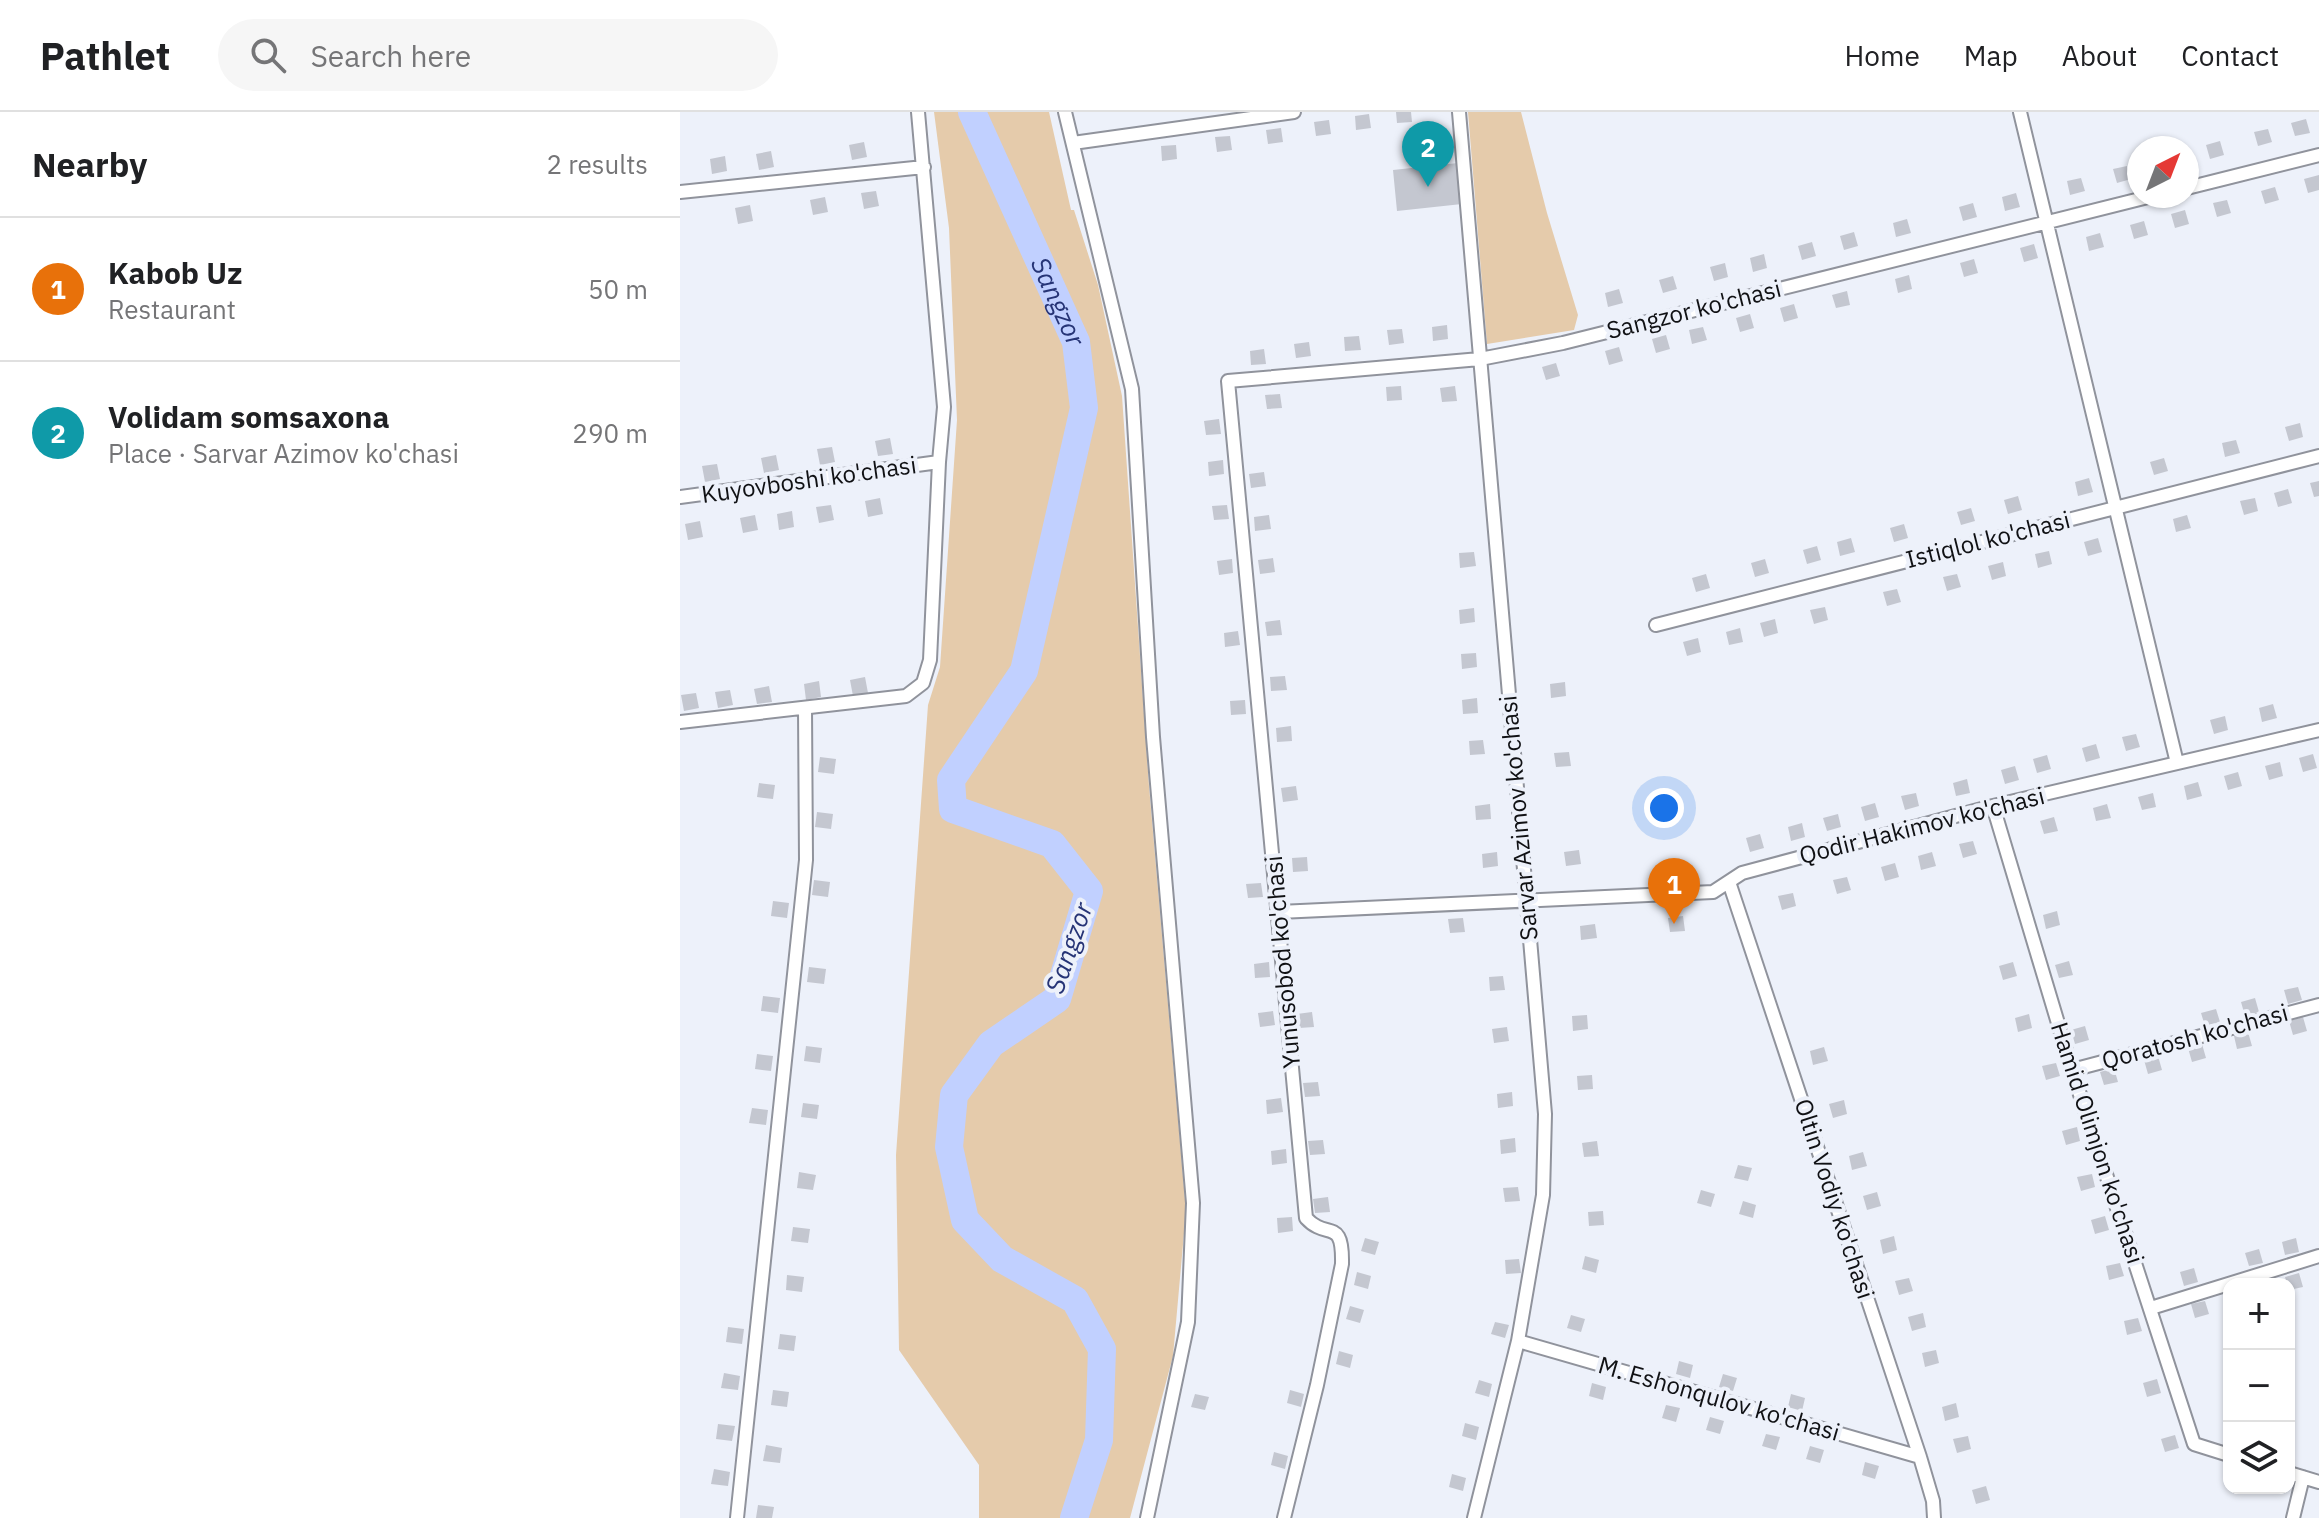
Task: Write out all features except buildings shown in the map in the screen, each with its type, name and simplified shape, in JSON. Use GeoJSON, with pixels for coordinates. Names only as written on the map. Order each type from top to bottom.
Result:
{"type":"FeatureCollection","features":[{"type":"Feature","properties":{"kind":"street"},"geometry":{"type":"LineString","coordinates":[[680,722],[906,696],[923,683],[930,660],[944,407],[918,112]]}},
{"type":"Feature","properties":{"kind":"street"},"geometry":{"type":"LineString","coordinates":[[1065,112],[1132,389],[1153,737],[1193,1203],[1188,1322],[1147,1518]]}},
{"type":"Feature","properties":{"kind":"street"},"geometry":{"type":"LineString","coordinates":[[1073,143],[1294,112]]}},
{"type":"Feature","properties":{"kind":"street","name":"Sarvar Azimov ko'chasi"},"geometry":{"type":"LineString","coordinates":[[1459,112],[1545,1128],[1543,1195],[1518,1341],[1474,1518]]}},
{"type":"Feature","properties":{"kind":"street"},"geometry":{"type":"LineString","coordinates":[[2020,112],[2177,763]]}},
{"type":"Feature","properties":{"kind":"street"},"geometry":{"type":"LineString","coordinates":[[2199,185],[2319,155]]}},
{"type":"Feature","properties":{"kind":"street"},"geometry":{"type":"LineString","coordinates":[[680,192],[924,167]]}},
{"type":"Feature","properties":{"kind":"street","name":"Sangzor ko'chasi"},"geometry":{"type":"LineString","coordinates":[[1228,381],[1480,359],[1563,343],[2127,202]]}},
{"type":"Feature","properties":{"kind":"street","name":"Yunusobod ko'chasi"},"geometry":{"type":"LineString","coordinates":[[1228,381],[1306,1218],[1310,1223],[1336,1234],[1342,1244],[1342,1264],[1317,1385],[1284,1518]]}},
{"type":"Feature","properties":{"kind":"street","name":"Istiqlol ko'chasi"},"geometry":{"type":"LineString","coordinates":[[1656,625],[2319,456]]}},
{"type":"Feature","properties":{"kind":"street","name":"Kuyovboshi ko'chasi"},"geometry":{"type":"LineString","coordinates":[[680,497],[939,462]]}},
{"type":"Feature","properties":{"kind":"street"},"geometry":{"type":"LineString","coordinates":[[737,1518],[806,860],[805,708]]}},
{"type":"Feature","properties":{"kind":"street","name":"Qodir Hakimov ko'chasi"},"geometry":{"type":"LineString","coordinates":[[1279,912],[1713,892],[1742,873],[1993,806],[2319,730]]}},
{"type":"Feature","properties":{"kind":"street","name":"Hamid Olimjon ko'chasi"},"geometry":{"type":"LineString","coordinates":[[1993,806],[2072,1070],[2194,1444],[2223,1453]]}},
{"type":"Feature","properties":{"kind":"street","name":"Oltin Vodiy ko'chasi"},"geometry":{"type":"LineString","coordinates":[[1729,882],[1920,1457],[1933,1501],[1934,1518]]}},
{"type":"Feature","properties":{"kind":"street","name":"Qoratosh ko'chasi"},"geometry":{"type":"LineString","coordinates":[[2072,1070],[2319,1005]]}},
{"type":"Feature","properties":{"kind":"street"},"geometry":{"type":"LineString","coordinates":[[2151,1308],[2319,1256]]}},
{"type":"Feature","properties":{"kind":"street","name":"M. Eshonqulov ko'chasi"},"geometry":{"type":"LineString","coordinates":[[1518,1341],[1920,1457]]}},
{"type":"Feature","properties":{"kind":"street"},"geometry":{"type":"LineString","coordinates":[[2295,1475],[2319,1482]]}},
{"type":"Feature","properties":{"kind":"street"},"geometry":{"type":"LineString","coordinates":[[2293,1518],[2303,1477]]}},
{"type":"Feature","properties":{"kind":"shaded area"},"geometry":{"type":"Polygon","coordinates":[[[934,112],[1049,112],[1071,210],[1074,210],[1098,285],[1122,396],[1149,786],[1186,1211],[1173,1356],[1130,1518],[979,1518],[979,1465],[899,1350],[896,1155],[928,705],[940,667],[957,420],[949,228],[934,112]]]}},
{"type":"Feature","properties":{"kind":"shaded area"},"geometry":{"type":"Polygon","coordinates":[[[1468,112],[1521,112],[1578,315],[1574,330],[1487,344],[1468,112]]]}},
{"type":"Feature","properties":{"kind":"waterway","name":"Sangzor"},"geometry":{"type":"LineString","coordinates":[[972,112],[1076,342],[1084,408],[1024,671],[951,780],[953,809],[1052,844],[1089,891],[1057,999],[991,1044],[954,1095],[949,1147],[965,1220],[1002,1259],[1075,1300],[1102,1349],[1099,1440],[1074,1518]]}},
{"type":"Feature","properties":{"kind":"place","name":"Volidam somsaxona"},"geometry":{"type":"Point","coordinates":[1428,187]}},
{"type":"Feature","properties":{"kind":"place","name":"Kabob Uz"},"geometry":{"type":"Point","coordinates":[1674,924]}}]}
